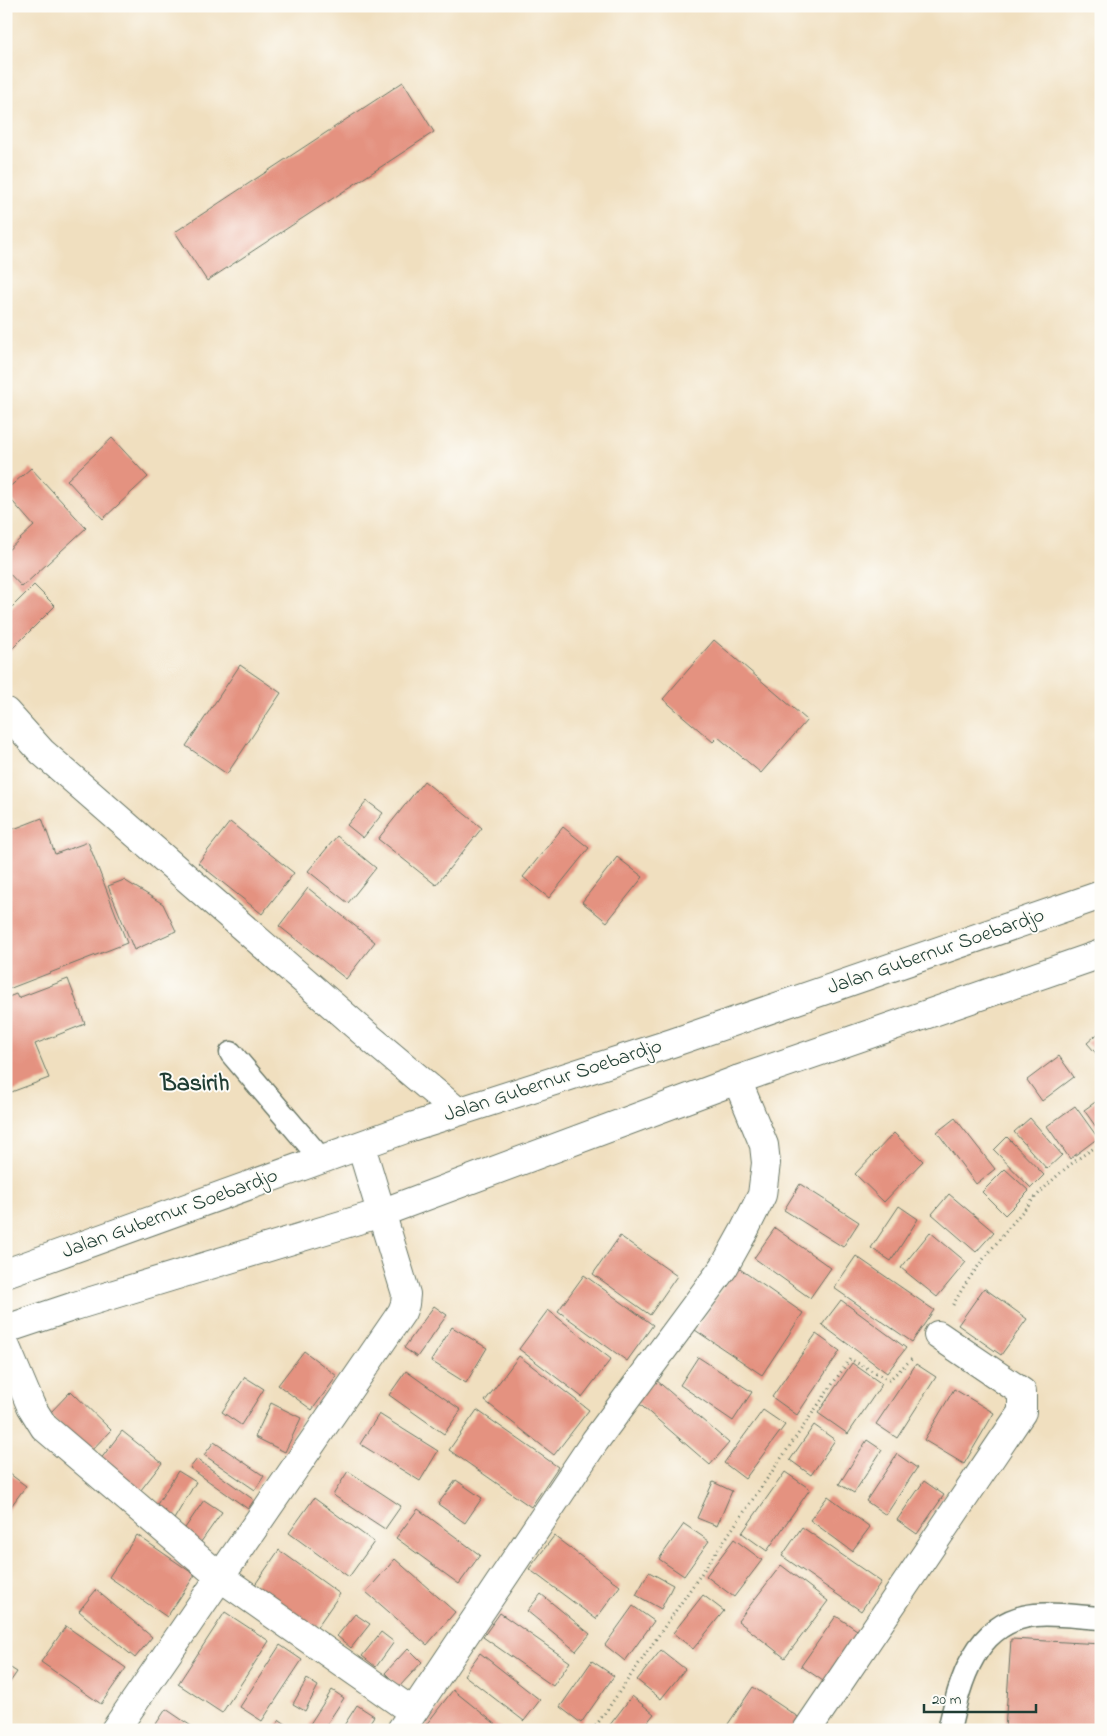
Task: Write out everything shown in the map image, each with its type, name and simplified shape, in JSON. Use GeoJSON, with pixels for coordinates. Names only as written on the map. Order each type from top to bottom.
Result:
{"type":"FeatureCollection","features":[{"type":"Feature","properties":{"kind":"main road"},"geometry":{"type":"LineString","coordinates":[[6,712],[48,758],[456,1111]]}},
{"type":"Feature","properties":{"kind":"main road","name":"Jalan Gubernur Soebardjo"},"geometry":{"type":"LineString","coordinates":[[6,1273],[456,1111],[672,1043],[1101,894]]}},
{"type":"Feature","properties":{"kind":"main road"},"geometry":{"type":"LineString","coordinates":[[6,1329],[75,1306],[381,1213],[737,1080],[1101,954]]}},
{"type":"Feature","properties":{"kind":"main road"},"geometry":{"type":"LineString","coordinates":[[6,1347],[31,1406],[44,1427],[220,1576],[407,1721],[595,1441],[724,1266],[744,1230],[762,1195],[766,1162],[764,1145],[737,1080]]}},
{"type":"Feature","properties":{"kind":"main road"},"geometry":{"type":"LineString","coordinates":[[115,1730],[402,1312],[406,1294],[361,1146]]}},
{"type":"Feature","properties":{"kind":"main road"},"geometry":{"type":"LineString","coordinates":[[807,1730],[1022,1412],[1022,1392],[938,1335]]}},
{"type":"Feature","properties":{"kind":"lane"},"geometry":{"type":"LineString","coordinates":[[231,1053],[322,1160]]}},
{"type":"Feature","properties":{"kind":"lane"},"geometry":{"type":"LineString","coordinates":[[949,1730],[958,1689],[970,1663],[994,1630],[1012,1621],[1035,1615],[1101,1618]]}},
{"type":"Feature","properties":{"kind":"path"},"geometry":{"type":"LineString","coordinates":[[593,1730],[850,1359],[889,1380],[938,1335],[965,1283],[1025,1207],[1081,1155],[1101,1144]]}},
{"type":"Feature","properties":{"kind":"building"},"geometry":{"type":"Polygon","coordinates":[[[403,82],[434,132],[207,281],[175,232],[403,82]]]}},
{"type":"Feature","properties":{"kind":"building"},"geometry":{"type":"Polygon","coordinates":[[[112,438],[148,477],[103,519],[67,480],[112,438]]]}},
{"type":"Feature","properties":{"kind":"building"},"geometry":{"type":"Polygon","coordinates":[[[31,468],[86,528],[22,587],[6,570],[6,552],[34,526],[6,494],[6,490],[31,468]]]}},
{"type":"Feature","properties":{"kind":"building"},"geometry":{"type":"Polygon","coordinates":[[[34,585],[55,606],[6,655],[6,613],[34,585]]]}},
{"type":"Feature","properties":{"kind":"building"},"geometry":{"type":"Polygon","coordinates":[[[714,640],[807,720],[761,773],[718,737],[713,742],[663,699],[714,640]]]}},
{"type":"Feature","properties":{"kind":"building"},"geometry":{"type":"Polygon","coordinates":[[[240,665],[281,693],[227,774],[186,746],[240,665]]]}},
{"type":"Feature","properties":{"kind":"building"},"geometry":{"type":"Polygon","coordinates":[[[424,781],[482,828],[436,885],[378,839],[424,781]]]}},
{"type":"Feature","properties":{"kind":"building"},"geometry":{"type":"Polygon","coordinates":[[[367,801],[383,813],[363,838],[347,825],[367,801]]]}},
{"type":"Feature","properties":{"kind":"building"},"geometry":{"type":"Polygon","coordinates":[[[42,818],[55,854],[88,842],[127,943],[6,990],[6,832],[42,818]]]}},
{"type":"Feature","properties":{"kind":"building"},"geometry":{"type":"Polygon","coordinates":[[[230,822],[294,873],[262,914],[198,863],[230,822]]]}},
{"type":"Feature","properties":{"kind":"building"},"geometry":{"type":"Polygon","coordinates":[[[563,827],[589,848],[549,898],[523,877],[563,827]]]}},
{"type":"Feature","properties":{"kind":"building"},"geometry":{"type":"Polygon","coordinates":[[[337,836],[376,868],[348,903],[308,871],[337,836]]]}},
{"type":"Feature","properties":{"kind":"building"},"geometry":{"type":"Polygon","coordinates":[[[617,857],[643,877],[607,922],[582,902],[617,857]]]}},
{"type":"Feature","properties":{"kind":"building"},"geometry":{"type":"Polygon","coordinates":[[[124,880],[163,904],[176,931],[134,950],[108,886],[124,880]]]}},
{"type":"Feature","properties":{"kind":"building"},"geometry":{"type":"Polygon","coordinates":[[[308,888],[375,942],[346,979],[279,926],[308,888]]]}},
{"type":"Feature","properties":{"kind":"building"},"geometry":{"type":"Polygon","coordinates":[[[68,979],[85,1024],[35,1044],[49,1078],[6,1094],[6,998],[16,994],[18,998],[68,979]]]}},
{"type":"Feature","properties":{"kind":"building"},"geometry":{"type":"Polygon","coordinates":[[[1101,1031],[1101,1059],[1087,1043],[1101,1031]]]}},
{"type":"Feature","properties":{"kind":"building"},"geometry":{"type":"Polygon","coordinates":[[[1059,1056],[1074,1077],[1042,1101],[1027,1080],[1059,1056]]]}},
{"type":"Feature","properties":{"kind":"building"},"geometry":{"type":"Polygon","coordinates":[[[1101,1098],[1101,1134],[1084,1110],[1101,1098]]]}},
{"type":"Feature","properties":{"kind":"building"},"geometry":{"type":"Polygon","coordinates":[[[1075,1106],[1098,1138],[1070,1159],[1047,1126],[1075,1106]]]}},
{"type":"Feature","properties":{"kind":"building"},"geometry":{"type":"Polygon","coordinates":[[[955,1118],[995,1169],[976,1184],[937,1132],[955,1118]]]}},
{"type":"Feature","properties":{"kind":"building"},"geometry":{"type":"Polygon","coordinates":[[[1030,1118],[1062,1155],[1047,1169],[1014,1132],[1030,1118]]]}},
{"type":"Feature","properties":{"kind":"building"},"geometry":{"type":"Polygon","coordinates":[[[894,1133],[923,1161],[884,1202],[855,1174],[894,1133]]]}},
{"type":"Feature","properties":{"kind":"building"},"geometry":{"type":"Polygon","coordinates":[[[1007,1137],[1044,1175],[1031,1188],[994,1150],[1007,1137]]]}},
{"type":"Feature","properties":{"kind":"building"},"geometry":{"type":"Polygon","coordinates":[[[1005,1169],[1029,1191],[1005,1215],[982,1192],[1005,1169]]]}},
{"type":"Feature","properties":{"kind":"building"},"geometry":{"type":"Polygon","coordinates":[[[800,1184],[859,1222],[843,1247],[784,1210],[800,1184]]]}},
{"type":"Feature","properties":{"kind":"building"},"geometry":{"type":"Polygon","coordinates":[[[949,1194],[994,1232],[976,1252],[932,1214],[949,1194]]]}},
{"type":"Feature","properties":{"kind":"building"},"geometry":{"type":"Polygon","coordinates":[[[899,1206],[918,1219],[891,1261],[871,1248],[899,1206]]]}},
{"type":"Feature","properties":{"kind":"building"},"geometry":{"type":"Polygon","coordinates":[[[775,1228],[831,1268],[810,1298],[754,1258],[775,1228]]]}},
{"type":"Feature","properties":{"kind":"building"},"geometry":{"type":"Polygon","coordinates":[[[930,1232],[966,1262],[937,1297],[901,1268],[930,1232]]]}},
{"type":"Feature","properties":{"kind":"building"},"geometry":{"type":"Polygon","coordinates":[[[620,1236],[677,1276],[650,1315],[593,1274],[620,1236]]]}},
{"type":"Feature","properties":{"kind":"building"},"geometry":{"type":"Polygon","coordinates":[[[856,1256],[934,1310],[912,1342],[834,1288],[856,1256]]]}},
{"type":"Feature","properties":{"kind":"building"},"geometry":{"type":"Polygon","coordinates":[[[737,1267],[803,1313],[762,1375],[695,1330],[737,1267]]]}},
{"type":"Feature","properties":{"kind":"building"},"geometry":{"type":"Polygon","coordinates":[[[584,1275],[653,1325],[627,1361],[558,1311],[584,1275]]]}},
{"type":"Feature","properties":{"kind":"building"},"geometry":{"type":"Polygon","coordinates":[[[984,1288],[1027,1319],[1001,1355],[958,1325],[984,1288]]]}},
{"type":"Feature","properties":{"kind":"building"},"geometry":{"type":"Polygon","coordinates":[[[841,1300],[906,1348],[887,1373],[822,1325],[841,1300]]]}},
{"type":"Feature","properties":{"kind":"building"},"geometry":{"type":"Polygon","coordinates":[[[434,1306],[447,1315],[417,1357],[404,1348],[434,1306]]]}},
{"type":"Feature","properties":{"kind":"building"},"geometry":{"type":"Polygon","coordinates":[[[548,1310],[611,1359],[582,1397],[519,1349],[548,1310]]]}},
{"type":"Feature","properties":{"kind":"building"},"geometry":{"type":"Polygon","coordinates":[[[452,1327],[487,1348],[466,1383],[431,1361],[452,1327]]]}},
{"type":"Feature","properties":{"kind":"building"},"geometry":{"type":"Polygon","coordinates":[[[816,1334],[840,1351],[797,1415],[772,1397],[816,1334]]]}},
{"type":"Feature","properties":{"kind":"building"},"geometry":{"type":"Polygon","coordinates":[[[304,1351],[337,1376],[312,1410],[278,1385],[304,1351]]]}},
{"type":"Feature","properties":{"kind":"building"},"geometry":{"type":"Polygon","coordinates":[[[519,1356],[589,1410],[554,1455],[485,1401],[519,1356]]]}},
{"type":"Feature","properties":{"kind":"building"},"geometry":{"type":"Polygon","coordinates":[[[698,1357],[752,1392],[733,1421],[680,1385],[698,1357]]]}},
{"type":"Feature","properties":{"kind":"building"},"geometry":{"type":"Polygon","coordinates":[[[852,1363],[882,1384],[848,1434],[818,1413],[852,1363]]]}},
{"type":"Feature","properties":{"kind":"building"},"geometry":{"type":"Polygon","coordinates":[[[916,1364],[936,1377],[897,1438],[876,1424],[916,1364]]]}},
{"type":"Feature","properties":{"kind":"building"},"geometry":{"type":"Polygon","coordinates":[[[406,1371],[461,1410],[444,1434],[389,1395],[406,1371]]]}},
{"type":"Feature","properties":{"kind":"building"},"geometry":{"type":"Polygon","coordinates":[[[245,1377],[264,1389],[241,1425],[222,1412],[245,1377]]]}},
{"type":"Feature","properties":{"kind":"building"},"geometry":{"type":"Polygon","coordinates":[[[655,1379],[729,1443],[710,1465],[636,1401],[655,1379]]]}},
{"type":"Feature","properties":{"kind":"building"},"geometry":{"type":"Polygon","coordinates":[[[954,1389],[994,1413],[964,1464],[924,1440],[954,1389]]]}},
{"type":"Feature","properties":{"kind":"building"},"geometry":{"type":"Polygon","coordinates":[[[71,1391],[111,1430],[89,1453],[49,1414],[71,1391]]]}},
{"type":"Feature","properties":{"kind":"building"},"geometry":{"type":"Polygon","coordinates":[[[271,1403],[301,1418],[285,1452],[255,1437],[271,1403]]]}},
{"type":"Feature","properties":{"kind":"building"},"geometry":{"type":"Polygon","coordinates":[[[477,1410],[558,1467],[531,1507],[449,1450],[477,1410]]]}},
{"type":"Feature","properties":{"kind":"building"},"geometry":{"type":"Polygon","coordinates":[[[763,1410],[785,1425],[745,1479],[724,1463],[763,1410]]]}},
{"type":"Feature","properties":{"kind":"building"},"geometry":{"type":"Polygon","coordinates":[[[379,1414],[438,1451],[420,1481],[360,1444],[379,1414]]]}},
{"type":"Feature","properties":{"kind":"building"},"geometry":{"type":"Polygon","coordinates":[[[814,1425],[835,1440],[811,1475],[790,1460],[814,1425]]]}},
{"type":"Feature","properties":{"kind":"building"},"geometry":{"type":"Polygon","coordinates":[[[122,1431],[162,1463],[137,1495],[97,1464],[122,1431]]]}},
{"type":"Feature","properties":{"kind":"building"},"geometry":{"type":"Polygon","coordinates":[[[867,1440],[882,1450],[854,1493],[839,1484],[867,1440]]]}},
{"type":"Feature","properties":{"kind":"building"},"geometry":{"type":"Polygon","coordinates":[[[214,1442],[264,1476],[255,1490],[204,1455],[214,1442]]]}},
{"type":"Feature","properties":{"kind":"building"},"geometry":{"type":"Polygon","coordinates":[[[897,1454],[917,1468],[886,1515],[866,1501],[897,1454]]]}},
{"type":"Feature","properties":{"kind":"building"},"geometry":{"type":"Polygon","coordinates":[[[197,1459],[254,1500],[248,1509],[190,1468],[197,1459]]]}},
{"type":"Feature","properties":{"kind":"building"},"geometry":{"type":"Polygon","coordinates":[[[6,1471],[26,1486],[6,1513],[6,1471]]]}},
{"type":"Feature","properties":{"kind":"building"},"geometry":{"type":"Polygon","coordinates":[[[178,1471],[196,1482],[170,1526],[151,1514],[178,1471]]]}},
{"type":"Feature","properties":{"kind":"building"},"geometry":{"type":"Polygon","coordinates":[[[348,1471],[401,1506],[385,1529],[333,1495],[348,1471]]]}},
{"type":"Feature","properties":{"kind":"building"},"geometry":{"type":"Polygon","coordinates":[[[785,1472],[810,1489],[767,1551],[742,1533],[785,1472]]]}},
{"type":"Feature","properties":{"kind":"building"},"geometry":{"type":"Polygon","coordinates":[[[456,1480],[482,1498],[465,1523],[438,1504],[456,1480]]]}},
{"type":"Feature","properties":{"kind":"building"},"geometry":{"type":"Polygon","coordinates":[[[924,1481],[944,1495],[917,1534],[897,1520],[924,1481]]]}},
{"type":"Feature","properties":{"kind":"building"},"geometry":{"type":"Polygon","coordinates":[[[713,1482],[732,1491],[717,1526],[697,1518],[713,1482]]]}},
{"type":"Feature","properties":{"kind":"building"},"geometry":{"type":"Polygon","coordinates":[[[828,1496],[870,1527],[852,1551],[810,1520],[828,1496]]]}},
{"type":"Feature","properties":{"kind":"building"},"geometry":{"type":"Polygon","coordinates":[[[314,1498],[374,1542],[349,1577],[289,1533],[314,1498]]]}},
{"type":"Feature","properties":{"kind":"building"},"geometry":{"type":"Polygon","coordinates":[[[204,1500],[222,1512],[196,1549],[179,1537],[204,1500]]]}},
{"type":"Feature","properties":{"kind":"building"},"geometry":{"type":"Polygon","coordinates":[[[418,1509],[480,1555],[459,1584],[396,1538],[418,1509]]]}},
{"type":"Feature","properties":{"kind":"building"},"geometry":{"type":"Polygon","coordinates":[[[684,1524],[709,1541],[684,1576],[659,1559],[684,1524]]]}},
{"type":"Feature","properties":{"kind":"building"},"geometry":{"type":"Polygon","coordinates":[[[802,1527],[881,1582],[861,1611],[782,1556],[802,1527]]]}},
{"type":"Feature","properties":{"kind":"building"},"geometry":{"type":"Polygon","coordinates":[[[137,1535],[195,1575],[167,1617],[109,1577],[137,1535]]]}},
{"type":"Feature","properties":{"kind":"building"},"geometry":{"type":"Polygon","coordinates":[[[554,1536],[620,1586],[596,1619],[529,1569],[554,1536]]]}},
{"type":"Feature","properties":{"kind":"building"},"geometry":{"type":"Polygon","coordinates":[[[734,1539],[762,1560],[734,1597],[706,1576],[734,1539]]]}},
{"type":"Feature","properties":{"kind":"building"},"geometry":{"type":"Polygon","coordinates":[[[279,1550],[340,1594],[315,1630],[254,1586],[279,1550]]]}},
{"type":"Feature","properties":{"kind":"building"},"geometry":{"type":"Polygon","coordinates":[[[395,1559],[455,1612],[427,1645],[366,1592],[395,1559]]]}},
{"type":"Feature","properties":{"kind":"building"},"geometry":{"type":"Polygon","coordinates":[[[781,1565],[828,1601],[785,1658],[738,1621],[781,1565]]]}},
{"type":"Feature","properties":{"kind":"building"},"geometry":{"type":"Polygon","coordinates":[[[649,1572],[673,1585],[661,1609],[636,1595],[649,1572]]]}},
{"type":"Feature","properties":{"kind":"building"},"geometry":{"type":"Polygon","coordinates":[[[96,1590],[152,1637],[135,1658],[79,1611],[96,1590]]]}},
{"type":"Feature","properties":{"kind":"building"},"geometry":{"type":"Polygon","coordinates":[[[541,1594],[590,1634],[576,1651],[527,1611],[541,1594]]]}},
{"type":"Feature","properties":{"kind":"building"},"geometry":{"type":"Polygon","coordinates":[[[703,1595],[724,1611],[693,1649],[673,1633],[703,1595]]]}},
{"type":"Feature","properties":{"kind":"building"},"geometry":{"type":"Polygon","coordinates":[[[633,1606],[654,1621],[625,1661],[605,1645],[633,1606]]]}},
{"type":"Feature","properties":{"kind":"building"},"geometry":{"type":"Polygon","coordinates":[[[225,1612],[269,1641],[222,1713],[178,1684],[225,1612]]]}},
{"type":"Feature","properties":{"kind":"building"},"geometry":{"type":"Polygon","coordinates":[[[500,1613],[570,1662],[553,1686],[483,1637],[500,1613]]]}},
{"type":"Feature","properties":{"kind":"building"},"geometry":{"type":"Polygon","coordinates":[[[355,1614],[370,1624],[351,1648],[337,1636],[355,1614]]]}},
{"type":"Feature","properties":{"kind":"building"},"geometry":{"type":"Polygon","coordinates":[[[836,1616],[860,1632],[826,1683],[801,1666],[836,1616]]]}},
{"type":"Feature","properties":{"kind":"building"},"geometry":{"type":"Polygon","coordinates":[[[66,1626],[126,1668],[101,1704],[41,1662],[66,1626]]]}},
{"type":"Feature","properties":{"kind":"building"},"geometry":{"type":"Polygon","coordinates":[[[381,1632],[394,1642],[376,1667],[362,1656],[381,1632]]]}},
{"type":"Feature","properties":{"kind":"building"},"geometry":{"type":"Polygon","coordinates":[[[1011,1639],[1101,1644],[1101,1730],[1005,1730],[1011,1639]]]}},
{"type":"Feature","properties":{"kind":"building"},"geometry":{"type":"Polygon","coordinates":[[[280,1645],[302,1660],[262,1721],[240,1707],[280,1645]]]}},
{"type":"Feature","properties":{"kind":"building"},"geometry":{"type":"Polygon","coordinates":[[[408,1648],[422,1662],[399,1687],[385,1673],[408,1648]]]}},
{"type":"Feature","properties":{"kind":"building"},"geometry":{"type":"Polygon","coordinates":[[[661,1650],[685,1669],[661,1699],[637,1680],[661,1650]]]}},
{"type":"Feature","properties":{"kind":"building"},"geometry":{"type":"Polygon","coordinates":[[[480,1653],[540,1700],[524,1721],[464,1675],[480,1653]]]}},
{"type":"Feature","properties":{"kind":"building"},"geometry":{"type":"Polygon","coordinates":[[[592,1661],[614,1676],[581,1723],[560,1707],[592,1661]]]}},
{"type":"Feature","properties":{"kind":"building"},"geometry":{"type":"Polygon","coordinates":[[[6,1665],[17,1672],[6,1688],[6,1665]]]}},
{"type":"Feature","properties":{"kind":"building"},"geometry":{"type":"Polygon","coordinates":[[[307,1679],[318,1686],[305,1711],[293,1704],[307,1679]]]}},
{"type":"Feature","properties":{"kind":"building"},"geometry":{"type":"Polygon","coordinates":[[[753,1687],[804,1721],[798,1730],[724,1730],[753,1687]]]}},
{"type":"Feature","properties":{"kind":"building"},"geometry":{"type":"Polygon","coordinates":[[[332,1690],[344,1698],[323,1730],[306,1730],[332,1690]]]}},
{"type":"Feature","properties":{"kind":"building"},"geometry":{"type":"Polygon","coordinates":[[[453,1690],[503,1730],[422,1730],[453,1690]]]}},
{"type":"Feature","properties":{"kind":"building"},"geometry":{"type":"Polygon","coordinates":[[[632,1696],[654,1714],[641,1730],[606,1730],[632,1696]]]}},
{"type":"Feature","properties":{"kind":"building"},"geometry":{"type":"Polygon","coordinates":[[[357,1705],[374,1716],[365,1730],[341,1730],[357,1705]]]}},
{"type":"Feature","properties":{"kind":"building"},"geometry":{"type":"Polygon","coordinates":[[[166,1709],[197,1730],[152,1730],[166,1709]]]}},
{"type":"Feature","properties":{"kind":"building"},"geometry":{"type":"Polygon","coordinates":[[[280,1720],[290,1727],[288,1730],[272,1730],[280,1720]]]}},
{"type":"Feature","properties":{"kind":"district","name":"Basirih"},"geometry":{"type":"Point","coordinates":[195,1084]}}]}
